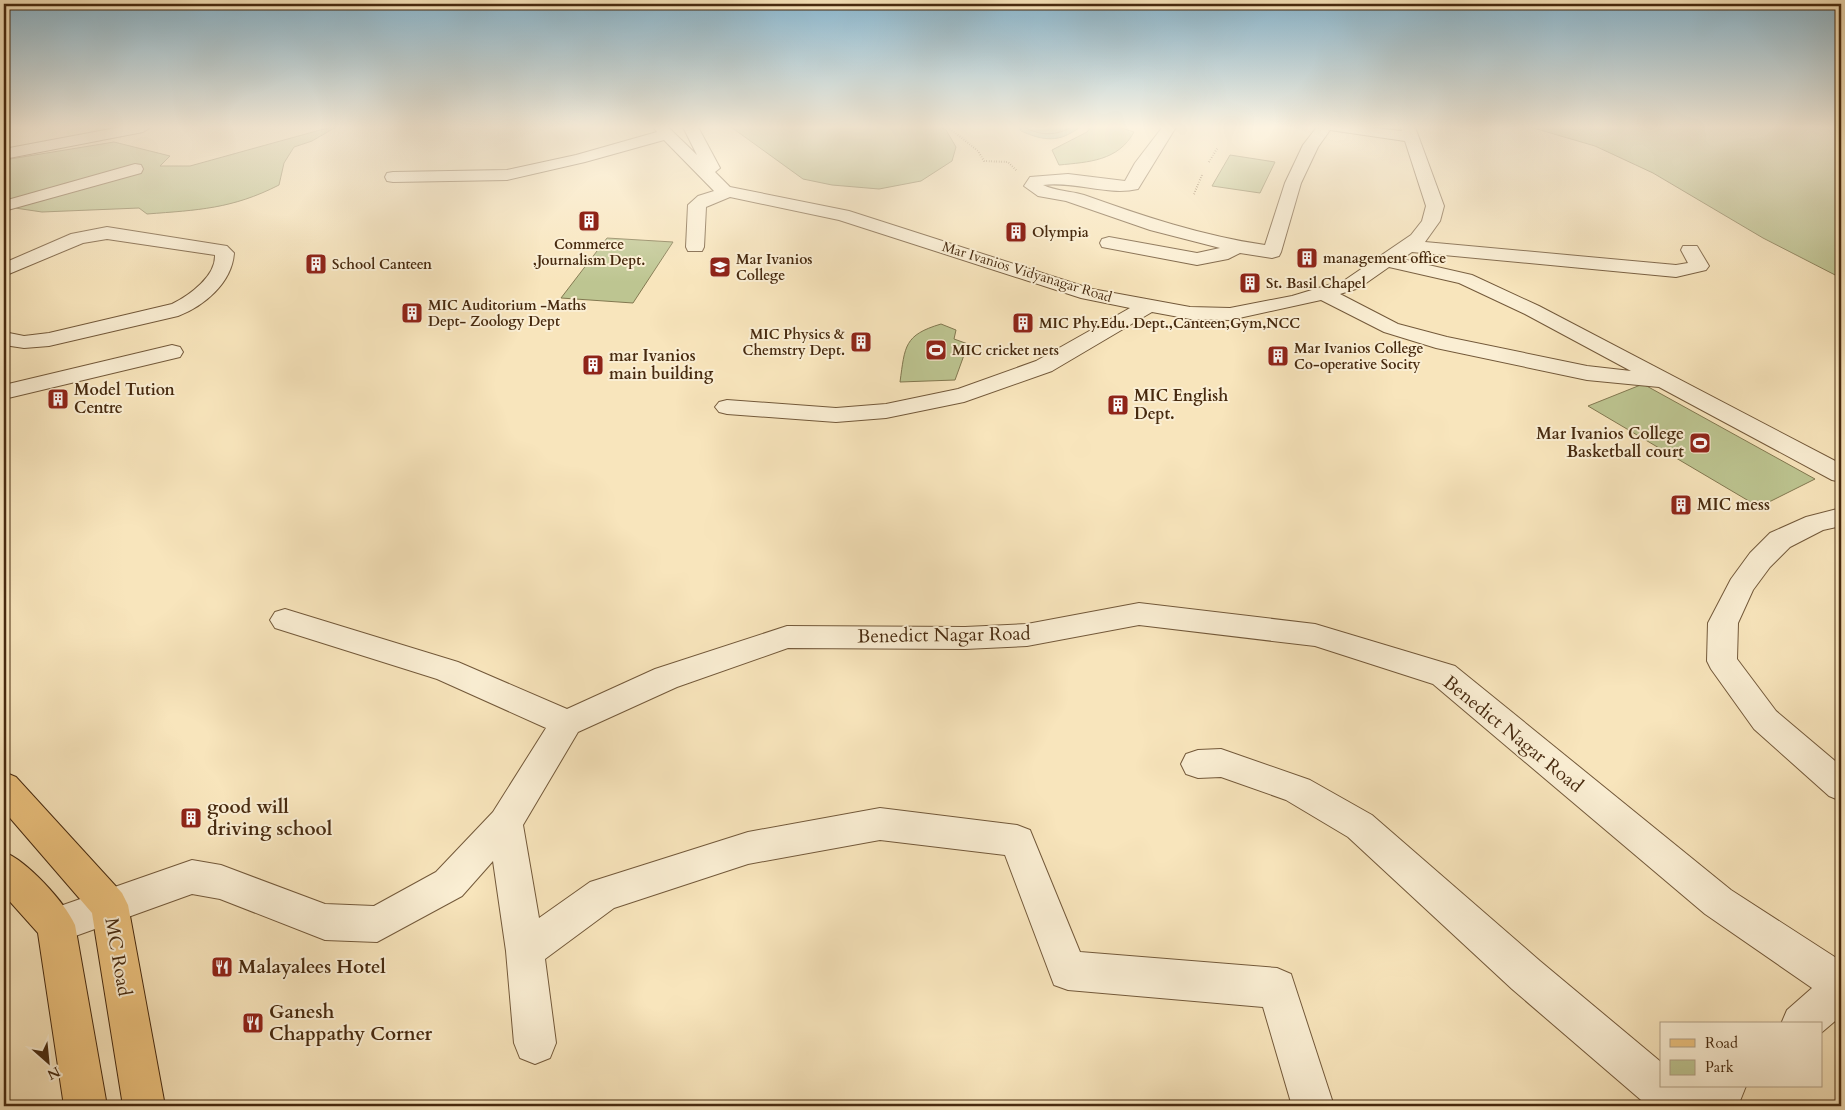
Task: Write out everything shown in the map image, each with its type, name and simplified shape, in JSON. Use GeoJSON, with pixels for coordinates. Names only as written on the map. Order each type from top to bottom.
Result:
{"type":"FeatureCollection","features":[{"type":"Feature","properties":{"kind":"main road","name":"MC Road"},"geometry":{"type":"LineString","coordinates":[[4,787],[109,905],[144,1106]]}},
{"type":"Feature","properties":{"kind":"main road"},"geometry":{"type":"LineString","coordinates":[[4,869],[56,924],[86,1106]]}},
{"type":"Feature","properties":{"kind":"street"},"geometry":{"type":"LineString","coordinates":[[4,206],[100,179]]}},
{"type":"Feature","properties":{"kind":"street"},"geometry":{"type":"LineString","coordinates":[[714,179],[726,191]]}},
{"type":"Feature","properties":{"kind":"street"},"geometry":{"type":"LineString","coordinates":[[719,179],[726,191]]}},
{"type":"Feature","properties":{"kind":"street"},"geometry":{"type":"LineString","coordinates":[[1046,179],[1036,181],[1033,186],[1044,192],[1069,196],[1156,226],[1238,248],[1272,252],[1295,179]]}},
{"type":"Feature","properties":{"kind":"street"},"geometry":{"type":"LineString","coordinates":[[1060,179],[1120,188],[1132,185],[1134,179]]}},
{"type":"Feature","properties":{"kind":"street","name":"Mar Ivanios Vidyanagar Road"},"geometry":{"type":"LineString","coordinates":[[726,191],[842,215],[1088,294],[1190,313],[1230,314],[1295,301],[1352,284],[1408,246],[1418,239],[1431,221],[1436,206],[1426,179]]}},
{"type":"Feature","properties":{"kind":"street"},"geometry":{"type":"LineString","coordinates":[[695,247],[698,205],[704,200],[726,191]]}},
{"type":"Feature","properties":{"kind":"street"},"geometry":{"type":"LineString","coordinates":[[4,270],[78,238],[107,233],[220,250],[225,253],[226,258],[219,273],[198,297],[186,305],[168,312],[51,338],[25,342],[4,338]]}},
{"type":"Feature","properties":{"kind":"street"},"geometry":{"type":"LineString","coordinates":[[1109,243],[1197,259],[1221,255],[1238,248]]}},
{"type":"Feature","properties":{"kind":"street"},"geometry":{"type":"LineString","coordinates":[[1408,246],[1676,270],[1699,266],[1690,250]]}},
{"type":"Feature","properties":{"kind":"street"},"geometry":{"type":"LineString","coordinates":[[1387,260],[1465,279],[1532,310],[1841,474]]}},
{"type":"Feature","properties":{"kind":"street"},"geometry":{"type":"LineString","coordinates":[[1323,293],[1391,328],[1444,343],[1587,373],[1671,383]]}},
{"type":"Feature","properties":{"kind":"street"},"geometry":{"type":"LineString","coordinates":[[727,407],[836,415],[886,410],[964,395],[1044,366],[1148,306]]}},
{"type":"Feature","properties":{"kind":"street"},"geometry":{"type":"LineString","coordinates":[[4,392],[172,352]]}},
{"type":"Feature","properties":{"kind":"street"},"geometry":{"type":"LineString","coordinates":[[1841,517],[1815,523],[1780,540],[1760,560],[1741,586],[1723,623],[1722,661],[1765,720],[1841,786]]}},
{"type":"Feature","properties":{"kind":"street","name":"Benedict Nagar Road"},"geometry":{"type":"LineString","coordinates":[[567,723],[666,678],[787,637],[965,638],[1027,635],[1139,614],[1314,635],[1444,675],[1718,902],[1841,984]]}},
{"type":"Feature","properties":{"kind":"street"},"geometry":{"type":"LineString","coordinates":[[56,924],[192,877],[221,882],[325,922],[377,924],[449,884],[505,822],[567,723],[447,670],[285,620]]}},
{"type":"Feature","properties":{"kind":"street"},"geometry":{"type":"LineString","coordinates":[[1198,764],[1222,763],[1298,790],[1360,826],[1526,975],[1681,1106]]}},
{"type":"Feature","properties":{"kind":"street"},"geometry":{"type":"LineString","coordinates":[[505,822],[525,951],[535,1043]]}},
{"type":"Feature","properties":{"kind":"street"},"geometry":{"type":"LineString","coordinates":[[525,951],[603,894],[748,848],[880,824],[1017,841],[1068,971],[1277,988],[1314,1106]]}},
{"type":"Feature","properties":{"kind":"street"},"geometry":{"type":"LineString","coordinates":[[1803,1022],[1841,990]]}},
{"type":"Feature","properties":{"kind":"street"},"geometry":{"type":"LineString","coordinates":[[1701,1106],[1723,1088]]}},
{"type":"Feature","properties":{"kind":"path"},"geometry":{"type":"LineString","coordinates":[[1031,179],[1036,181]]}},
{"type":"Feature","properties":{"kind":"path"},"geometry":{"type":"LineString","coordinates":[[1194,194],[1200,179]]}},
{"type":"Feature","properties":{"kind":"green space"},"geometry":{"type":"Polygon","coordinates":[[[4,179],[280,179],[279,185],[246,199],[230,204],[199,209],[147,214],[139,208],[42,212],[15,208],[4,211],[4,179]]]}},
{"type":"Feature","properties":{"kind":"green space"},"geometry":{"type":"Polygon","coordinates":[[[803,179],[924,179],[879,189],[832,185],[803,179]]]}},
{"type":"Feature","properties":{"kind":"green space"},"geometry":{"type":"Polygon","coordinates":[[[1216,179],[1267,179],[1260,193],[1212,186],[1216,179]]]}},
{"type":"Feature","properties":{"kind":"green space"},"geometry":{"type":"Polygon","coordinates":[[[1663,179],[1841,179],[1841,278],[1763,238],[1663,179]]]}},
{"type":"Feature","properties":{"kind":"green space"},"geometry":{"type":"Polygon","coordinates":[[[607,238],[673,242],[633,303],[561,298],[607,238]]]}},
{"type":"Feature","properties":{"kind":"green space","name":"MIC cricket nets"},"geometry":{"type":"Polygon","coordinates":[[[941,324],[956,330],[954,339],[968,344],[955,380],[900,382],[905,351],[913,338],[929,328],[941,324]]]}},
{"type":"Feature","properties":{"kind":"green space","name":"Mar Ivanios College Basketball court"},"geometry":{"type":"Polygon","coordinates":[[[1643,384],[1815,479],[1759,507],[1588,406],[1643,384]]]}},
{"type":"Feature","properties":{"kind":"place","name":"Commerce ,Journalism Dept."},"geometry":{"type":"Point","coordinates":[589,221]}},
{"type":"Feature","properties":{"kind":"place","name":"Olympia"},"geometry":{"type":"Point","coordinates":[1016,232]}},
{"type":"Feature","properties":{"kind":"place","name":"management office"},"geometry":{"type":"Point","coordinates":[1307,258]}},
{"type":"Feature","properties":{"kind":"place","name":"School Canteen"},"geometry":{"type":"Point","coordinates":[316,264]}},
{"type":"Feature","properties":{"kind":"place","name":"Mar Ivanios College"},"geometry":{"type":"Point","coordinates":[720,267]}},
{"type":"Feature","properties":{"kind":"place","name":"St. Basil Chapel"},"geometry":{"type":"Point","coordinates":[1250,283]}},
{"type":"Feature","properties":{"kind":"place","name":"MIC Auditorium -Maths Dept- Zoology Dept"},"geometry":{"type":"Point","coordinates":[412,313]}},
{"type":"Feature","properties":{"kind":"place","name":"MIC Phy.Edu. Dept.,Canteen,Gym,NCC"},"geometry":{"type":"Point","coordinates":[1023,323]}},
{"type":"Feature","properties":{"kind":"place","name":"MIC Physics & Chemstry Dept."},"geometry":{"type":"Point","coordinates":[861,342]}},
{"type":"Feature","properties":{"kind":"place","name":"MIC cricket nets"},"geometry":{"type":"Point","coordinates":[936,350]}},
{"type":"Feature","properties":{"kind":"place","name":"Mar Ivanios College Co-operative Socity"},"geometry":{"type":"Point","coordinates":[1278,356]}},
{"type":"Feature","properties":{"kind":"place","name":"mar Ivanios main building"},"geometry":{"type":"Point","coordinates":[593,365]}},
{"type":"Feature","properties":{"kind":"place","name":"Model Tution Centre"},"geometry":{"type":"Point","coordinates":[58,399]}},
{"type":"Feature","properties":{"kind":"place","name":"MIC English Dept."},"geometry":{"type":"Point","coordinates":[1118,405]}},
{"type":"Feature","properties":{"kind":"place","name":"Mar Ivanios College Basketball court"},"geometry":{"type":"Point","coordinates":[1700,443]}},
{"type":"Feature","properties":{"kind":"place","name":"MIC mess"},"geometry":{"type":"Point","coordinates":[1681,505]}},
{"type":"Feature","properties":{"kind":"place","name":"good will driving school"},"geometry":{"type":"Point","coordinates":[191,818]}},
{"type":"Feature","properties":{"kind":"place","name":"Malayalees Hotel"},"geometry":{"type":"Point","coordinates":[222,967]}},
{"type":"Feature","properties":{"kind":"place","name":"Ganesh Chappathy Corner"},"geometry":{"type":"Point","coordinates":[253,1023]}}]}
